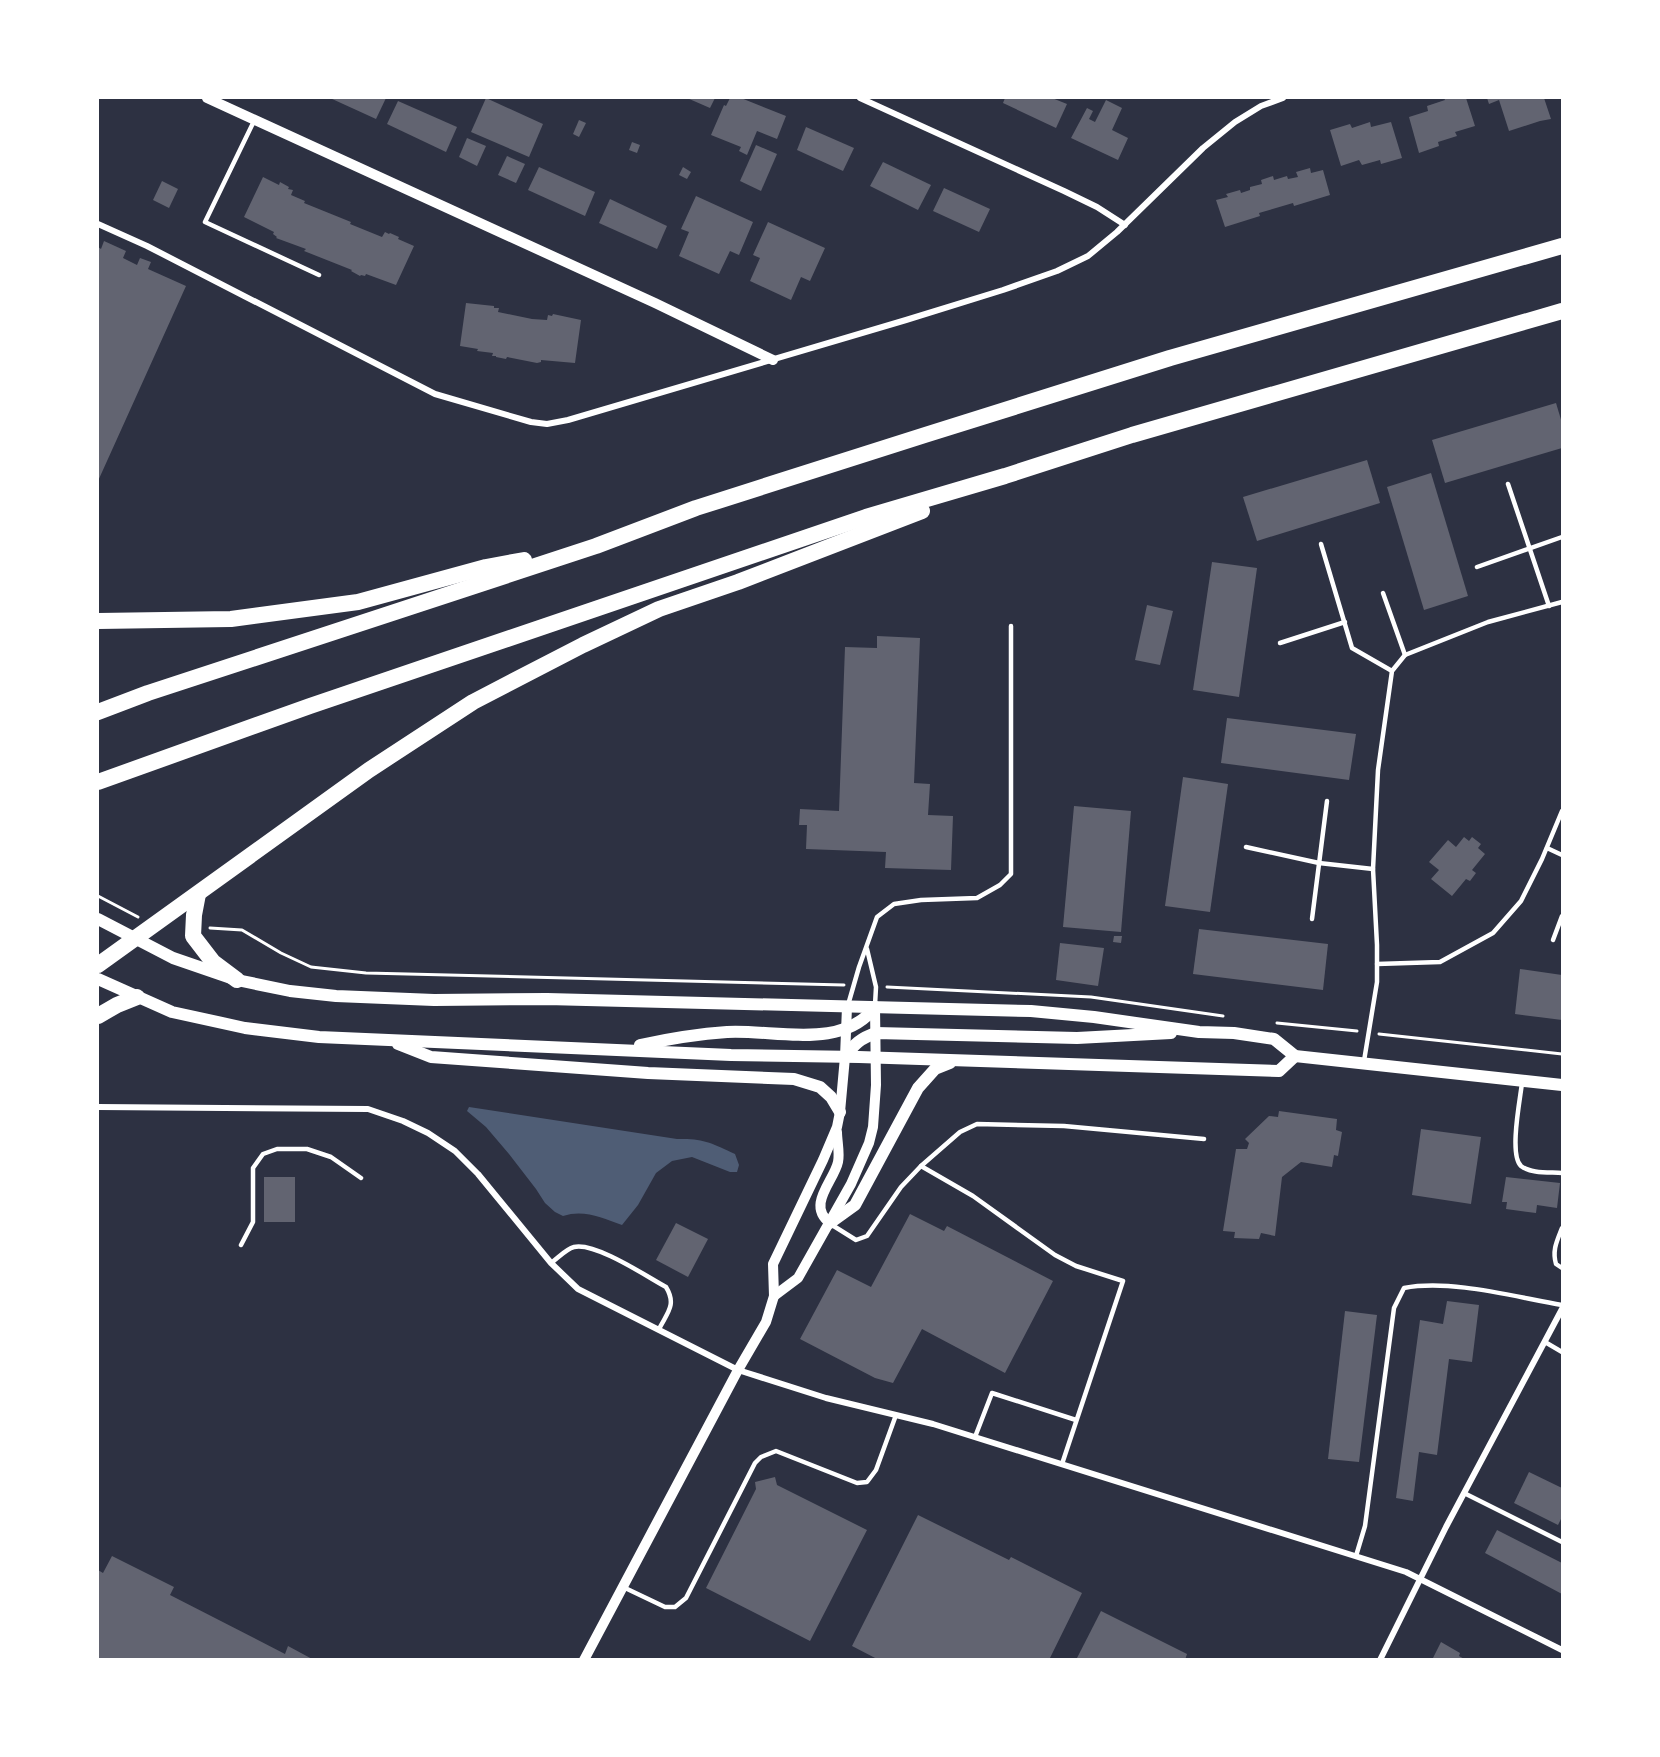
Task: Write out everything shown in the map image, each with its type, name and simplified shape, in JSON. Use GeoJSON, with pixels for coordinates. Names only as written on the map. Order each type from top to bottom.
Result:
{"type":"FeatureCollection","features":[{"type":"Feature","properties":{"kind":"highway"},"geometry":{"type":"LineString","coordinates":[[98,712],[159,689],[596,546],[696,507],[1170,358],[1563,246]]}},
{"type":"Feature","properties":{"kind":"highway"},"geometry":{"type":"LineString","coordinates":[[98,782],[310,706],[824,532],[1143,432],[1563,311]]}},
{"type":"Feature","properties":{"kind":"highway"},"geometry":{"type":"LineString","coordinates":[[98,965],[369,770],[473,702],[582,645],[659,609],[738,582],[1060,458]]}},
{"type":"Feature","properties":{"kind":"highway"},"geometry":{"type":"LineString","coordinates":[[98,621],[231,619],[358,602],[486,567],[596,546]]}},
{"type":"Feature","properties":{"kind":"highway"},"geometry":{"type":"LineString","coordinates":[[198,894],[193,936],[213,962],[237,980]]}},
{"type":"Feature","properties":{"kind":"highway"},"geometry":{"type":"LineString","coordinates":[[98,1016],[137,997]]}},
{"type":"Feature","properties":{"kind":"main road"},"geometry":{"type":"LineString","coordinates":[[98,919],[173,958],[237,980],[290,991],[336,996],[434,1000],[547,999],[710,1002],[1031,1011],[1094,1017],[1199,1032]]}},
{"type":"Feature","properties":{"kind":"main road"},"geometry":{"type":"LineString","coordinates":[[98,979],[172,1012],[245,1028],[319,1037],[731,1055],[1279,1071],[1295,1056]]}},
{"type":"Feature","properties":{"kind":"main road"},"geometry":{"type":"LineString","coordinates":[[622,1049],[671,1039],[728,1032],[809,1035],[829,1033],[856,1025],[867,1018],[875,1007]]}},
{"type":"Feature","properties":{"kind":"main road"},"geometry":{"type":"LineString","coordinates":[[845,1057],[854,1044],[876,1033],[1077,1038],[1199,1032],[1234,1033],[1274,1039],[1295,1056],[1563,1085]]}},
{"type":"Feature","properties":{"kind":"main road"},"geometry":{"type":"LineString","coordinates":[[389,1040],[431,1057],[648,1073],[794,1079],[820,1087],[831,1097],[840,1112]]}},
{"type":"Feature","properties":{"kind":"main road"},"geometry":{"type":"LineString","coordinates":[[830,1223],[855,1205],[918,1088],[935,1069],[955,1061]]}},
{"type":"Feature","properties":{"kind":"street"},"geometry":{"type":"LineString","coordinates":[[207,98],[613,283],[773,360]]}},
{"type":"Feature","properties":{"kind":"street"},"geometry":{"type":"LineString","coordinates":[[860,98],[1064,191],[1097,207],[1125,225]]}},
{"type":"Feature","properties":{"kind":"street"},"geometry":{"type":"LineString","coordinates":[[98,224],[147,246],[435,394],[531,422],[547,424],[568,420],[773,360],[1057,271],[1088,256],[1125,225],[1203,148],[1235,122],[1262,106],[1283,98]]}},
{"type":"Feature","properties":{"kind":"street"},"geometry":{"type":"LineString","coordinates":[[584,1659],[765,1322],[774,1296],[773,1264],[824,1160],[837,1127],[845,1057],[847,1007]]}},
{"type":"Feature","properties":{"kind":"street"},"geometry":{"type":"LineString","coordinates":[[774,1296],[798,1278],[851,1184],[869,1143],[874,1114],[875,1007]]}},
{"type":"Feature","properties":{"kind":"street"},"geometry":{"type":"LineString","coordinates":[[98,1107],[368,1109],[403,1121],[428,1133],[454,1151],[478,1174],[551,1263],[578,1289],[738,1370],[826,1398],[975,1437],[1406,1572],[1563,1650]]}},
{"type":"Feature","properties":{"kind":"street"},"geometry":{"type":"LineString","coordinates":[[830,1223],[823,1218],[820,1209],[827,1185],[838,1162],[837,1127]]}},
{"type":"Feature","properties":{"kind":"street"},"geometry":{"type":"LineString","coordinates":[[1380,1659],[1464,1493],[1563,1307]]}},
{"type":"Feature","properties":{"kind":"lane"},"geometry":{"type":"LineString","coordinates":[[255,119],[205,222],[319,275]]}},
{"type":"Feature","properties":{"kind":"lane"},"geometry":{"type":"LineString","coordinates":[[1508,484],[1549,606]]}},
{"type":"Feature","properties":{"kind":"lane"},"geometry":{"type":"LineString","coordinates":[[1477,567],[1563,537]]}},
{"type":"Feature","properties":{"kind":"lane"},"geometry":{"type":"LineString","coordinates":[[1321,544],[1352,648],[1392,671]]}},
{"type":"Feature","properties":{"kind":"lane"},"geometry":{"type":"LineString","coordinates":[[1383,593],[1405,655]]}},
{"type":"Feature","properties":{"kind":"lane"},"geometry":{"type":"LineString","coordinates":[[1363,1063],[1377,982],[1373,868],[1378,770],[1392,671],[1405,655],[1488,622],[1563,602]]}},
{"type":"Feature","properties":{"kind":"lane"},"geometry":{"type":"LineString","coordinates":[[1280,643],[1345,622]]}},
{"type":"Feature","properties":{"kind":"lane"},"geometry":{"type":"LineString","coordinates":[[847,1007],[877,917],[894,904],[921,900],[977,898],[1000,885],[1011,874],[1011,626]]}},
{"type":"Feature","properties":{"kind":"lane"},"geometry":{"type":"LineString","coordinates":[[1312,919],[1327,801]]}},
{"type":"Feature","properties":{"kind":"lane"},"geometry":{"type":"LineString","coordinates":[[1377,964],[1440,962],[1493,933],[1521,902],[1563,811]]}},
{"type":"Feature","properties":{"kind":"lane"},"geometry":{"type":"LineString","coordinates":[[1246,847],[1319,863],[1373,868]]}},
{"type":"Feature","properties":{"kind":"lane"},"geometry":{"type":"LineString","coordinates":[[1547,848],[1563,855]]}},
{"type":"Feature","properties":{"kind":"lane"},"geometry":{"type":"LineString","coordinates":[[1553,940],[1563,916]]}},
{"type":"Feature","properties":{"kind":"lane"},"geometry":{"type":"LineString","coordinates":[[867,949],[876,987],[875,1007]]}},
{"type":"Feature","properties":{"kind":"lane"},"geometry":{"type":"LineString","coordinates":[[1522,1080],[1514,1144],[1516,1158],[1520,1165],[1530,1170],[1563,1173]]}},
{"type":"Feature","properties":{"kind":"lane"},"geometry":{"type":"LineString","coordinates":[[830,1223],[856,1240],[867,1236],[901,1187],[921,1166],[960,1132],[977,1124],[1064,1126],[1204,1139]]}},
{"type":"Feature","properties":{"kind":"lane"},"geometry":{"type":"LineString","coordinates":[[241,1245],[253,1222],[253,1168],[263,1154],[277,1149],[307,1149],[331,1157],[361,1178]]}},
{"type":"Feature","properties":{"kind":"lane"},"geometry":{"type":"LineString","coordinates":[[921,1166],[973,1196],[1055,1256],[1076,1266],[1123,1281],[1062,1464]]}},
{"type":"Feature","properties":{"kind":"lane"},"geometry":{"type":"LineString","coordinates":[[1563,1228],[1553,1255],[1556,1264],[1563,1268]]}},
{"type":"Feature","properties":{"kind":"lane"},"geometry":{"type":"LineString","coordinates":[[551,1263],[572,1247],[585,1246],[598,1250],[666,1287],[671,1295],[672,1304],[659,1329]]}},
{"type":"Feature","properties":{"kind":"lane"},"geometry":{"type":"LineString","coordinates":[[1356,1556],[1365,1526],[1394,1308],[1404,1288],[1420,1285],[1471,1288],[1563,1307]]}},
{"type":"Feature","properties":{"kind":"lane"},"geometry":{"type":"LineString","coordinates":[[1545,1342],[1563,1352]]}},
{"type":"Feature","properties":{"kind":"lane"},"geometry":{"type":"LineString","coordinates":[[975,1437],[992,1393],[1076,1420]]}},
{"type":"Feature","properties":{"kind":"lane"},"geometry":{"type":"LineString","coordinates":[[623,1587],[665,1607],[675,1607],[686,1598],[755,1463],[761,1457],[776,1451],[857,1483],[867,1482],[876,1470],[896,1415]]}},
{"type":"Feature","properties":{"kind":"lane"},"geometry":{"type":"LineString","coordinates":[[1464,1493],[1563,1542]]}},
{"type":"Feature","properties":{"kind":"path"},"geometry":{"type":"LineString","coordinates":[[98,896],[140,918],[157,924]]}},
{"type":"Feature","properties":{"kind":"path"},"geometry":{"type":"LineString","coordinates":[[193,927],[242,930],[281,953],[311,967],[366,973],[854,986]]}},
{"type":"Feature","properties":{"kind":"path"},"geometry":{"type":"LineString","coordinates":[[876,987],[1091,997],[1228,1017]]}},
{"type":"Feature","properties":{"kind":"path"},"geometry":{"type":"LineString","coordinates":[[1268,1022],[1563,1054]]}},
{"type":"Feature","properties":{"kind":"water"},"geometry":{"type":"Polygon","coordinates":[[[469,1107],[677,1139],[701,1140],[735,1154],[739,1165],[737,1172],[730,1172],[692,1157],[672,1161],[656,1173],[638,1205],[622,1225],[586,1214],[563,1216],[545,1203],[509,1154],[486,1127],[467,1111],[469,1107]]]}},
{"type":"Feature","properties":{"kind":"building"},"geometry":{"type":"Polygon","coordinates":[[[330,98],[386,98],[376,119],[330,98]]]}},
{"type":"Feature","properties":{"kind":"building"},"geometry":{"type":"Polygon","coordinates":[[[486,98],[543,124],[529,157],[471,132],[486,98]]]}},
{"type":"Feature","properties":{"kind":"building"},"geometry":{"type":"Polygon","coordinates":[[[687,98],[715,98],[710,108],[687,98]]]}},
{"type":"Feature","properties":{"kind":"building"},"geometry":{"type":"Polygon","coordinates":[[[730,98],[741,98],[786,116],[777,139],[757,131],[747,155],[739,151],[741,147],[711,135],[724,105],[726,106],[730,98]]]}},
{"type":"Feature","properties":{"kind":"building"},"geometry":{"type":"Polygon","coordinates":[[[1005,98],[1052,98],[1067,104],[1056,128],[1003,103],[1005,98]]]}},
{"type":"Feature","properties":{"kind":"building"},"geometry":{"type":"Polygon","coordinates":[[[1444,98],[1466,98],[1475,126],[1455,132],[1457,136],[1438,142],[1439,146],[1419,153],[1409,117],[1428,111],[1427,106],[1445,100],[1444,98]]]}},
{"type":"Feature","properties":{"kind":"building"},"geometry":{"type":"Polygon","coordinates":[[[1487,98],[1544,98],[1551,119],[1509,131],[1499,100],[1489,104],[1487,98]]]}},
{"type":"Feature","properties":{"kind":"building"},"geometry":{"type":"Polygon","coordinates":[[[1106,100],[1122,108],[1112,130],[1128,138],[1118,160],[1071,138],[1087,108],[1093,111],[1089,119],[1095,122],[1106,100]]]}},
{"type":"Feature","properties":{"kind":"building"},"geometry":{"type":"Polygon","coordinates":[[[398,101],[457,127],[446,152],[387,124],[398,101]]]}},
{"type":"Feature","properties":{"kind":"building"},"geometry":{"type":"Polygon","coordinates":[[[579,120],[586,123],[579,137],[573,134],[579,120]]]}},
{"type":"Feature","properties":{"kind":"building"},"geometry":{"type":"Polygon","coordinates":[[[1370,122],[1371,127],[1391,122],[1402,158],[1381,164],[1380,160],[1362,165],[1359,160],[1341,166],[1330,130],[1350,124],[1352,128],[1370,122]]]}},
{"type":"Feature","properties":{"kind":"building"},"geometry":{"type":"Polygon","coordinates":[[[806,127],[854,148],[843,171],[797,150],[806,127]]]}},
{"type":"Feature","properties":{"kind":"building"},"geometry":{"type":"Polygon","coordinates":[[[467,138],[486,146],[477,166],[459,157],[467,138]]]}},
{"type":"Feature","properties":{"kind":"building"},"geometry":{"type":"Polygon","coordinates":[[[632,142],[640,145],[637,153],[629,150],[632,142]]]}},
{"type":"Feature","properties":{"kind":"building"},"geometry":{"type":"Polygon","coordinates":[[[756,145],[777,154],[761,191],[740,181],[756,145]]]}},
{"type":"Feature","properties":{"kind":"building"},"geometry":{"type":"Polygon","coordinates":[[[507,156],[525,164],[516,183],[498,175],[507,156]]]}},
{"type":"Feature","properties":{"kind":"building"},"geometry":{"type":"Polygon","coordinates":[[[883,162],[931,185],[918,210],[870,186],[883,162]]]}},
{"type":"Feature","properties":{"kind":"building"},"geometry":{"type":"Polygon","coordinates":[[[539,167],[595,192],[585,216],[528,190],[539,167]]]}},
{"type":"Feature","properties":{"kind":"building"},"geometry":{"type":"Polygon","coordinates":[[[683,167],[691,172],[687,179],[679,175],[683,167]]]}},
{"type":"Feature","properties":{"kind":"building"},"geometry":{"type":"Polygon","coordinates":[[[1310,168],[1311,173],[1323,170],[1330,195],[1294,206],[1293,203],[1259,213],[1260,216],[1225,227],[1216,200],[1228,197],[1226,194],[1250,190],[1250,187],[1262,184],[1261,180],[1273,176],[1274,180],[1287,176],[1288,179],[1298,177],[1296,172],[1310,168]]]}},
{"type":"Feature","properties":{"kind":"building"},"geometry":{"type":"Polygon","coordinates":[[[263,177],[289,187],[288,189],[293,190],[291,195],[305,201],[304,203],[382,237],[385,232],[390,233],[414,246],[396,285],[366,274],[360,276],[352,270],[304,251],[306,249],[276,238],[274,232],[244,217],[263,177]]]}},
{"type":"Feature","properties":{"kind":"building"},"geometry":{"type":"Polygon","coordinates":[[[162,181],[178,189],[169,208],[153,200],[162,181]]]}},
{"type":"Feature","properties":{"kind":"building"},"geometry":{"type":"Polygon","coordinates":[[[944,188],[990,209],[979,232],[933,211],[944,188]]]}},
{"type":"Feature","properties":{"kind":"building"},"geometry":{"type":"Polygon","coordinates":[[[696,196],[753,222],[739,255],[730,251],[719,274],[679,256],[689,232],[681,229],[696,196]]]}},
{"type":"Feature","properties":{"kind":"building"},"geometry":{"type":"Polygon","coordinates":[[[610,199],[667,226],[657,249],[599,223],[610,199]]]}},
{"type":"Feature","properties":{"kind":"building"},"geometry":{"type":"Polygon","coordinates":[[[768,222],[825,248],[810,281],[801,277],[791,300],[750,281],[760,258],[753,255],[768,222]]]}},
{"type":"Feature","properties":{"kind":"building"},"geometry":{"type":"Polygon","coordinates":[[[104,241],[126,251],[123,258],[137,265],[140,258],[151,262],[148,269],[186,286],[98,481],[98,247],[101,249],[104,241]]]}},
{"type":"Feature","properties":{"kind":"building"},"geometry":{"type":"Polygon","coordinates":[[[466,303],[494,306],[494,308],[499,308],[498,312],[532,319],[547,320],[548,315],[553,314],[581,320],[575,363],[541,360],[537,363],[507,357],[506,359],[492,356],[493,353],[460,346],[466,303]]]}},
{"type":"Feature","properties":{"kind":"building"},"geometry":{"type":"Polygon","coordinates":[[[1556,403],[1562,423],[1562,448],[1445,483],[1432,440],[1556,403]]]}},
{"type":"Feature","properties":{"kind":"building"},"geometry":{"type":"Polygon","coordinates":[[[1367,460],[1380,503],[1257,541],[1243,497],[1367,460]]]}},
{"type":"Feature","properties":{"kind":"building"},"geometry":{"type":"Polygon","coordinates":[[[1431,473],[1468,596],[1424,610],[1387,487],[1431,473]]]}},
{"type":"Feature","properties":{"kind":"building"},"geometry":{"type":"Polygon","coordinates":[[[1212,562],[1257,568],[1239,697],[1193,690],[1212,562]]]}},
{"type":"Feature","properties":{"kind":"building"},"geometry":{"type":"Polygon","coordinates":[[[1147,605],[1173,611],[1160,665],[1135,660],[1147,605]]]}},
{"type":"Feature","properties":{"kind":"building"},"geometry":{"type":"Polygon","coordinates":[[[877,636],[920,638],[914,783],[930,784],[928,815],[953,816],[951,870],[885,868],[886,852],[806,849],[807,825],[799,825],[800,809],[839,811],[845,647],[877,648],[877,636]]]}},
{"type":"Feature","properties":{"kind":"building"},"geometry":{"type":"Polygon","coordinates":[[[1227,718],[1356,734],[1349,780],[1221,763],[1227,718]]]}},
{"type":"Feature","properties":{"kind":"building"},"geometry":{"type":"Polygon","coordinates":[[[1183,777],[1228,784],[1210,912],[1165,906],[1183,777]]]}},
{"type":"Feature","properties":{"kind":"building"},"geometry":{"type":"Polygon","coordinates":[[[1074,806],[1131,811],[1121,932],[1063,927],[1074,806]]]}},
{"type":"Feature","properties":{"kind":"building"},"geometry":{"type":"Polygon","coordinates":[[[1464,837],[1469,841],[1472,837],[1481,844],[1478,848],[1485,854],[1472,870],[1476,873],[1470,881],[1466,879],[1452,896],[1431,879],[1439,870],[1429,862],[1448,840],[1456,847],[1464,837]]]}},
{"type":"Feature","properties":{"kind":"building"},"geometry":{"type":"Polygon","coordinates":[[[1199,929],[1328,944],[1323,990],[1193,974],[1199,929]]]}},
{"type":"Feature","properties":{"kind":"building"},"geometry":{"type":"Polygon","coordinates":[[[1114,936],[1122,936],[1121,943],[1113,942],[1114,936]]]}},
{"type":"Feature","properties":{"kind":"building"},"geometry":{"type":"Polygon","coordinates":[[[1060,943],[1104,948],[1098,986],[1056,980],[1060,943]]]}},
{"type":"Feature","properties":{"kind":"building"},"geometry":{"type":"Polygon","coordinates":[[[1520,969],[1562,975],[1562,1020],[1515,1014],[1520,969]]]}},
{"type":"Feature","properties":{"kind":"building"},"geometry":{"type":"Polygon","coordinates":[[[1279,1111],[1337,1119],[1336,1130],[1342,1132],[1338,1156],[1334,1155],[1332,1167],[1301,1162],[1282,1177],[1275,1236],[1261,1233],[1259,1239],[1234,1238],[1235,1232],[1223,1231],[1236,1149],[1247,1149],[1249,1143],[1245,1139],[1269,1116],[1278,1117],[1279,1111]]]}},
{"type":"Feature","properties":{"kind":"building"},"geometry":{"type":"Polygon","coordinates":[[[1421,1129],[1481,1137],[1471,1204],[1412,1195],[1421,1129]]]}},
{"type":"Feature","properties":{"kind":"building"},"geometry":{"type":"Polygon","coordinates":[[[264,1177],[295,1177],[295,1222],[264,1222],[264,1177]]]}},
{"type":"Feature","properties":{"kind":"building"},"geometry":{"type":"Polygon","coordinates":[[[1506,1177],[1560,1183],[1557,1208],[1537,1205],[1536,1213],[1506,1209],[1507,1202],[1502,1202],[1506,1177]]]}},
{"type":"Feature","properties":{"kind":"building"},"geometry":{"type":"Polygon","coordinates":[[[910,1214],[944,1231],[947,1226],[1053,1281],[1005,1373],[922,1329],[893,1383],[875,1378],[800,1339],[837,1270],[871,1287],[910,1214]]]}},
{"type":"Feature","properties":{"kind":"building"},"geometry":{"type":"Polygon","coordinates":[[[676,1223],[708,1239],[688,1277],[656,1260],[676,1223]]]}},
{"type":"Feature","properties":{"kind":"building"},"geometry":{"type":"Polygon","coordinates":[[[1447,1301],[1479,1305],[1472,1362],[1449,1359],[1437,1455],[1419,1452],[1413,1501],[1396,1498],[1420,1320],[1443,1324],[1447,1301]]]}},
{"type":"Feature","properties":{"kind":"building"},"geometry":{"type":"Polygon","coordinates":[[[1345,1311],[1377,1315],[1359,1462],[1328,1459],[1345,1311]]]}},
{"type":"Feature","properties":{"kind":"building"},"geometry":{"type":"Polygon","coordinates":[[[1529,1472],[1562,1488],[1562,1517],[1558,1525],[1514,1503],[1529,1472]]]}},
{"type":"Feature","properties":{"kind":"building"},"geometry":{"type":"Polygon","coordinates":[[[775,1477],[777,1485],[867,1530],[810,1641],[706,1588],[756,1489],[755,1482],[775,1477]]]}},
{"type":"Feature","properties":{"kind":"building"},"geometry":{"type":"Polygon","coordinates":[[[918,1515],[1009,1560],[1011,1557],[1082,1593],[1049,1660],[879,1660],[852,1646],[918,1515]]]}},
{"type":"Feature","properties":{"kind":"building"},"geometry":{"type":"Polygon","coordinates":[[[1497,1530],[1562,1563],[1562,1594],[1485,1553],[1497,1530]]]}},
{"type":"Feature","properties":{"kind":"building"},"geometry":{"type":"Polygon","coordinates":[[[112,1556],[174,1587],[170,1595],[285,1654],[288,1646],[314,1660],[98,1660],[98,1570],[103,1573],[112,1556]]]}},
{"type":"Feature","properties":{"kind":"building"},"geometry":{"type":"Polygon","coordinates":[[[1101,1611],[1187,1654],[1185,1660],[1076,1660],[1101,1611]]]}},
{"type":"Feature","properties":{"kind":"building"},"geometry":{"type":"Polygon","coordinates":[[[1441,1642],[1460,1653],[1459,1656],[1466,1660],[1432,1660],[1441,1642]]]}}]}
